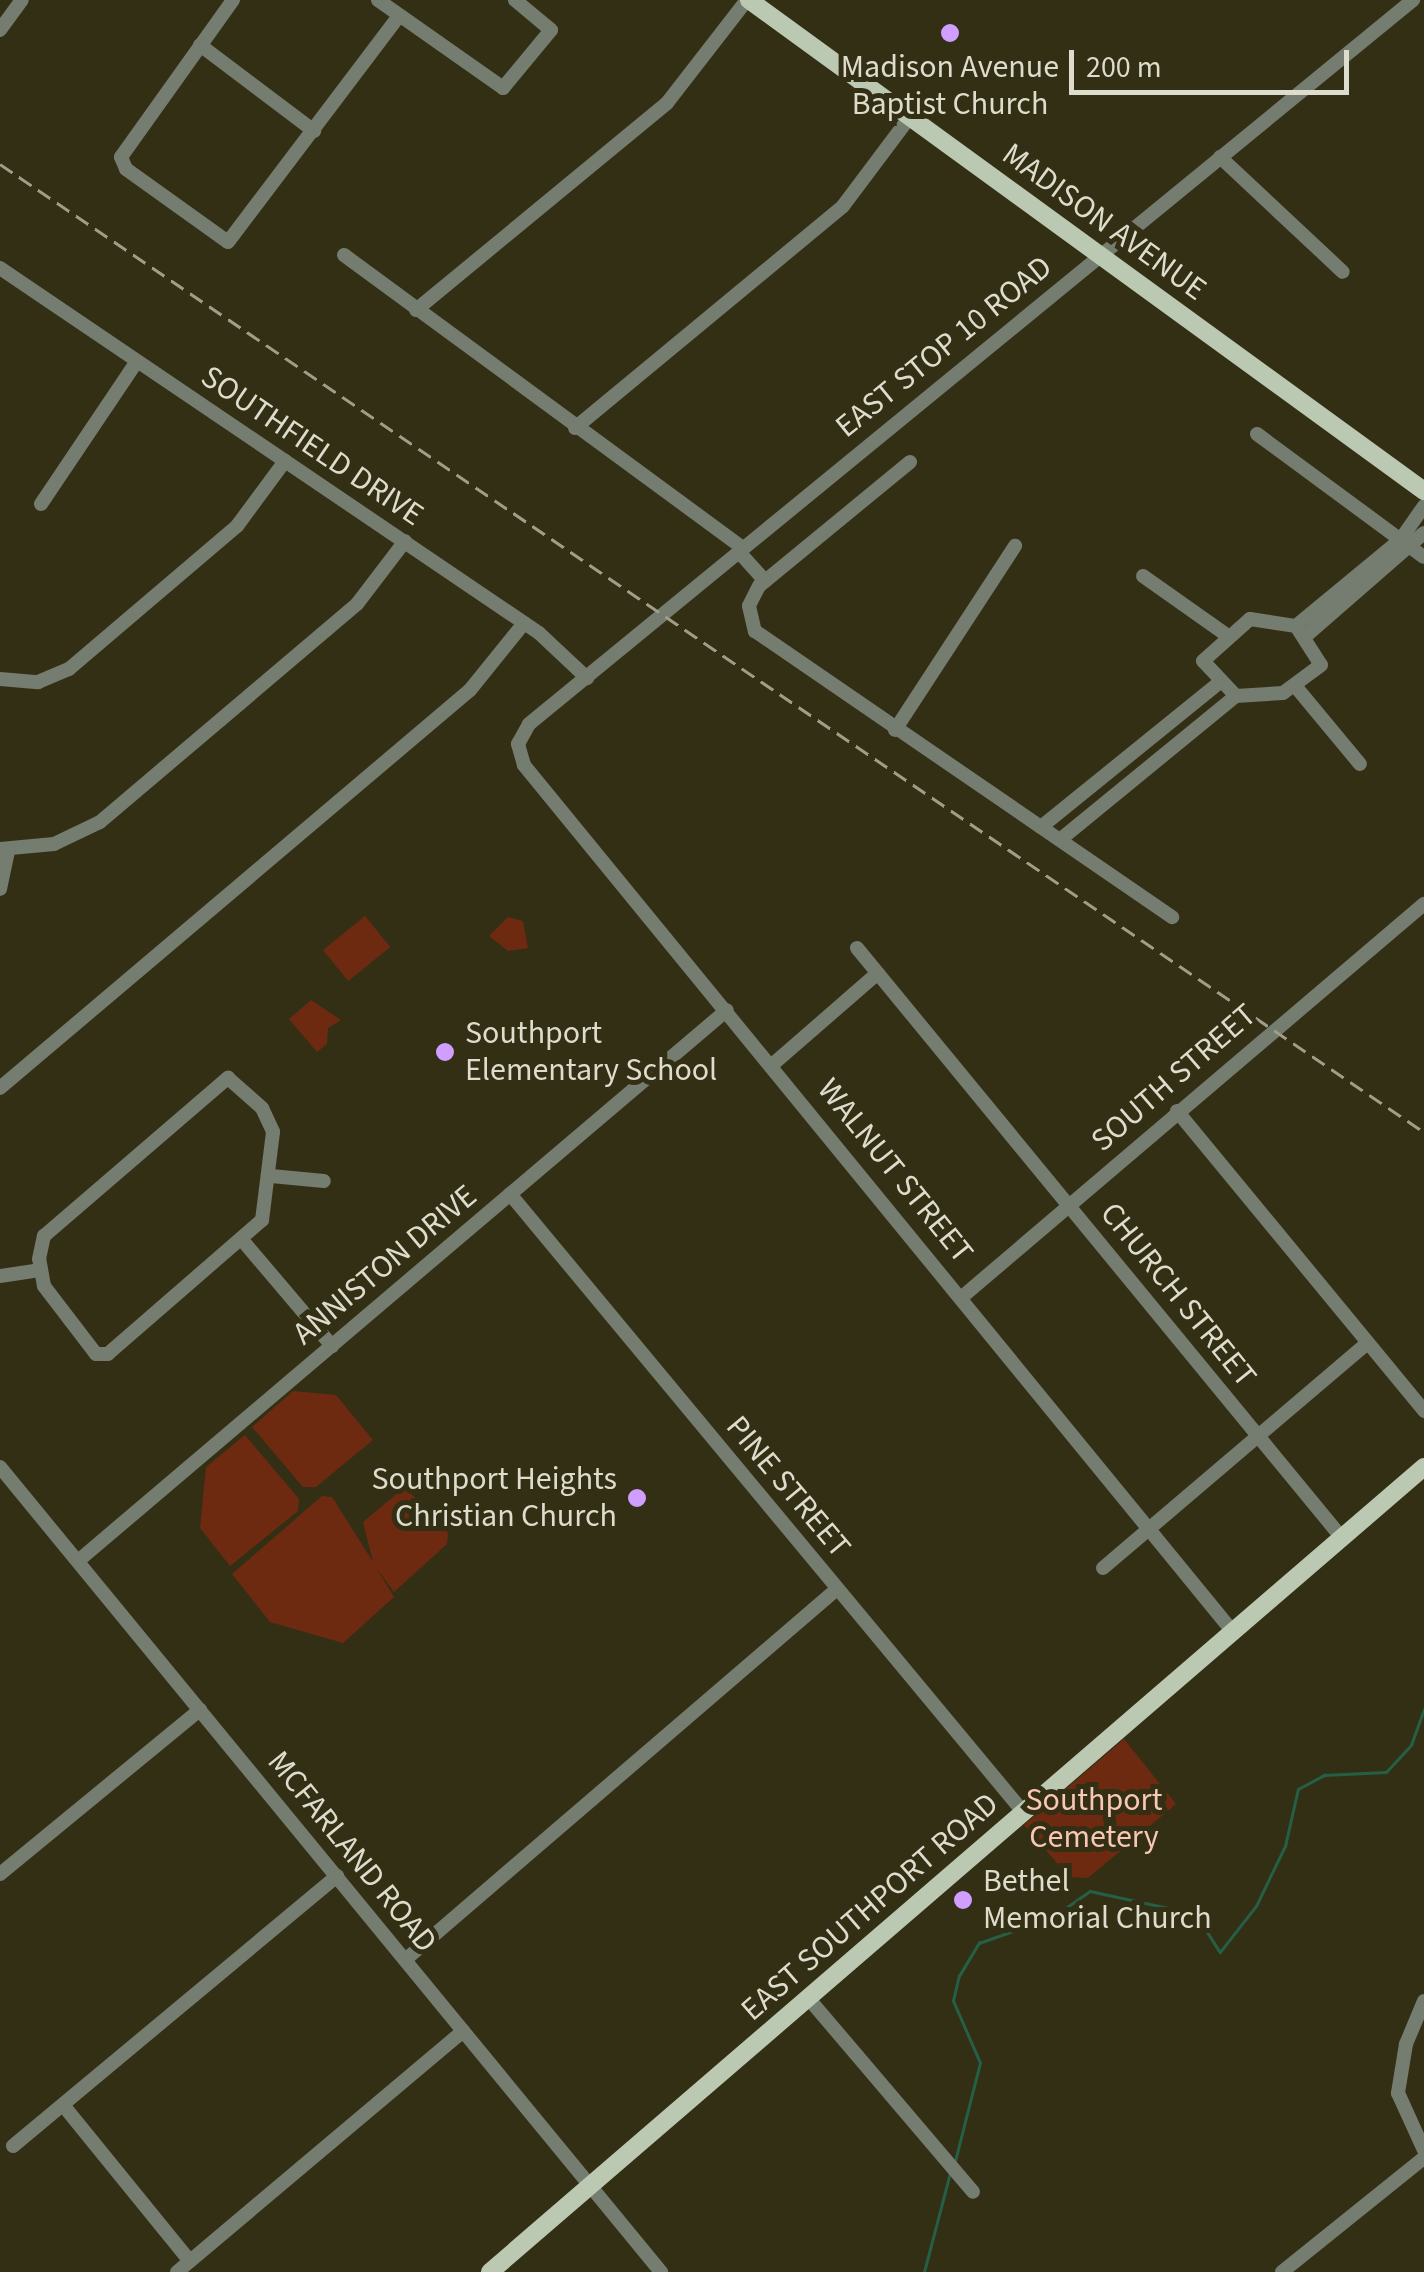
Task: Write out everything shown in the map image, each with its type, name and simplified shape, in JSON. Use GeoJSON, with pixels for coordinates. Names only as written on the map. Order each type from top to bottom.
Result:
{"type":"FeatureCollection","features":[{"type":"Feature","properties":{"kind":"main road","name":"MADISON AVENUE"},"geometry":{"type":"LineString","coordinates":[[748,0],[1424,491]]}},
{"type":"Feature","properties":{"kind":"main road","name":"EAST SOUTHPORT ROAD"},"geometry":{"type":"LineString","coordinates":[[490,2272],[1424,1467]]}},
{"type":"Feature","properties":{"kind":"street"},"geometry":{"type":"LineString","coordinates":[[0,30],[22,0]]}},
{"type":"Feature","properties":{"kind":"street"},"geometry":{"type":"LineString","coordinates":[[233,0],[121,160],[230,242],[399,16]]}},
{"type":"Feature","properties":{"kind":"street"},"geometry":{"type":"LineString","coordinates":[[378,0],[504,88],[551,30],[515,0]]}},
{"type":"Feature","properties":{"kind":"street"},"geometry":{"type":"LineString","coordinates":[[416,310],[667,103],[748,0]]}},
{"type":"Feature","properties":{"kind":"street","name":"EAST STOP 10 ROAD"},"geometry":{"type":"LineString","coordinates":[[518,744],[530,724],[1412,0]]}},
{"type":"Feature","properties":{"kind":"street"},"geometry":{"type":"LineString","coordinates":[[200,45],[314,131]]}},
{"type":"Feature","properties":{"kind":"street"},"geometry":{"type":"LineString","coordinates":[[575,428],[849,200],[910,118]]}},
{"type":"Feature","properties":{"kind":"street"},"geometry":{"type":"LineString","coordinates":[[1220,157],[1344,272]]}},
{"type":"Feature","properties":{"kind":"street"},"geometry":{"type":"LineString","coordinates":[[344,254],[741,550],[765,581]]}},
{"type":"Feature","properties":{"kind":"street","name":"SOUTHFIELD DRIVE"},"geometry":{"type":"LineString","coordinates":[[0,269],[524,623],[587,678]]}},
{"type":"Feature","properties":{"kind":"street"},"geometry":{"type":"LineString","coordinates":[[41,504],[137,361]]}},
{"type":"Feature","properties":{"kind":"street"},"geometry":{"type":"LineString","coordinates":[[1258,434],[1412,548]]}},
{"type":"Feature","properties":{"kind":"street"},"geometry":{"type":"LineString","coordinates":[[0,679],[46,680],[69,668],[231,532],[286,461]]}},
{"type":"Feature","properties":{"kind":"street"},"geometry":{"type":"LineString","coordinates":[[910,462],[765,581],[750,602],[757,634],[1172,917]]}},
{"type":"Feature","properties":{"kind":"street"},"geometry":{"type":"LineString","coordinates":[[1412,548],[1424,506]]}},
{"type":"Feature","properties":{"kind":"street"},"geometry":{"type":"LineString","coordinates":[[1301,631],[1412,548],[1424,533]]}},
{"type":"Feature","properties":{"kind":"street"},"geometry":{"type":"LineString","coordinates":[[0,889],[4,849],[58,843],[100,822],[357,604],[404,541]]}},
{"type":"Feature","properties":{"kind":"street"},"geometry":{"type":"LineString","coordinates":[[895,730],[1016,546]]}},
{"type":"Feature","properties":{"kind":"street"},"geometry":{"type":"LineString","coordinates":[[1143,576],[1228,636]]}},
{"type":"Feature","properties":{"kind":"street"},"geometry":{"type":"LineString","coordinates":[[1061,839],[1236,696],[1296,687],[1322,663],[1301,631],[1250,619],[1203,661],[1219,683],[1236,696]]}},
{"type":"Feature","properties":{"kind":"street"},"geometry":{"type":"LineString","coordinates":[[0,1088],[470,690],[524,623]]}},
{"type":"Feature","properties":{"kind":"street"},"geometry":{"type":"LineString","coordinates":[[1040,827],[1219,683]]}},
{"type":"Feature","properties":{"kind":"street"},"geometry":{"type":"LineString","coordinates":[[1296,687],[1360,764]]}},
{"type":"Feature","properties":{"kind":"street","name":"WALNUT STREET"},"geometry":{"type":"LineString","coordinates":[[518,744],[524,765],[1234,1632]]}},
{"type":"Feature","properties":{"kind":"street","name":"SOUTH STREET"},"geometry":{"type":"LineString","coordinates":[[962,1297],[1424,904]]}},
{"type":"Feature","properties":{"kind":"street","name":"CHURCH STREET"},"geometry":{"type":"LineString","coordinates":[[857,948],[1342,1538]]}},
{"type":"Feature","properties":{"kind":"street"},"geometry":{"type":"LineString","coordinates":[[772,1065],[878,974]]}},
{"type":"Feature","properties":{"kind":"street","name":"ANNISTON DRIVE"},"geometry":{"type":"LineString","coordinates":[[78,1562],[727,1010]]}},
{"type":"Feature","properties":{"kind":"street"},"geometry":{"type":"LineString","coordinates":[[230,1078],[270,1123],[271,1176],[266,1212],[242,1241],[102,1356],[51,1302],[40,1270],[42,1240],[55,1222],[230,1078]]}},
{"type":"Feature","properties":{"kind":"street"},"geometry":{"type":"LineString","coordinates":[[1177,1111],[1424,1412]]}},
{"type":"Feature","properties":{"kind":"street"},"geometry":{"type":"LineString","coordinates":[[271,1176],[324,1181]]}},
{"type":"Feature","properties":{"kind":"street","name":"PINE STREET"},"geometry":{"type":"LineString","coordinates":[[510,1194],[1024,1814]]}},
{"type":"Feature","properties":{"kind":"street"},"geometry":{"type":"LineString","coordinates":[[242,1241],[332,1346]]}},
{"type":"Feature","properties":{"kind":"street"},"geometry":{"type":"LineString","coordinates":[[0,1276],[40,1270]]}},
{"type":"Feature","properties":{"kind":"street"},"geometry":{"type":"LineString","coordinates":[[1103,1568],[1367,1343]]}},
{"type":"Feature","properties":{"kind":"street","name":"MCFARLAND ROAD"},"geometry":{"type":"LineString","coordinates":[[0,1467],[661,2272]]}},
{"type":"Feature","properties":{"kind":"street"},"geometry":{"type":"LineString","coordinates":[[405,1960],[837,1589]]}},
{"type":"Feature","properties":{"kind":"street"},"geometry":{"type":"LineString","coordinates":[[0,1874],[200,1710]]}},
{"type":"Feature","properties":{"kind":"street"},"geometry":{"type":"LineString","coordinates":[[13,2146],[336,1876]]}},
{"type":"Feature","properties":{"kind":"street"},"geometry":{"type":"LineString","coordinates":[[809,1999],[972,2192]]}},
{"type":"Feature","properties":{"kind":"street"},"geometry":{"type":"LineString","coordinates":[[1424,2000],[1398,2093],[1424,2150]]}},
{"type":"Feature","properties":{"kind":"street"},"geometry":{"type":"LineString","coordinates":[[177,2272],[464,2030]]}},
{"type":"Feature","properties":{"kind":"street"},"geometry":{"type":"LineString","coordinates":[[62,2105],[190,2261]]}},
{"type":"Feature","properties":{"kind":"street"},"geometry":{"type":"LineString","coordinates":[[1282,2272],[1424,2158]]}},
{"type":"Feature","properties":{"kind":"green space"},"geometry":{"type":"Polygon","coordinates":[[[365,916],[390,947],[348,981],[323,950],[365,916]]]}},
{"type":"Feature","properties":{"kind":"green space"},"geometry":{"type":"Polygon","coordinates":[[[508,917],[523,921],[528,948],[508,951],[489,936],[508,917]]]}},
{"type":"Feature","properties":{"kind":"green space"},"geometry":{"type":"Polygon","coordinates":[[[311,1000],[341,1020],[328,1028],[327,1044],[317,1052],[289,1019],[311,1000]]]}},
{"type":"Feature","properties":{"kind":"green space"},"geometry":{"type":"Polygon","coordinates":[[[293,1391],[336,1395],[373,1440],[316,1487],[303,1487],[252,1427],[293,1391]]]}},
{"type":"Feature","properties":{"kind":"green space"},"geometry":{"type":"Polygon","coordinates":[[[245,1435],[299,1499],[298,1511],[230,1566],[200,1528],[206,1467],[245,1435]]]}},
{"type":"Feature","properties":{"kind":"green space"},"geometry":{"type":"Polygon","coordinates":[[[405,1487],[448,1533],[447,1544],[394,1592],[375,1566],[394,1597],[343,1643],[270,1622],[232,1574],[322,1496],[332,1497],[373,1562],[363,1522],[405,1487]]]}},
{"type":"Feature","properties":{"kind":"green space","name":"Southport Cemetery"},"geometry":{"type":"Polygon","coordinates":[[[1124,1739],[1176,1804],[1088,1878],[1069,1877],[1024,1825],[1124,1739]]]}},
{"type":"Feature","properties":{"kind":"waterway"},"geometry":{"type":"LineString","coordinates":[[955,2161],[980,2063],[953,2001],[959,1976],[979,1943],[1053,1917],[1090,1891],[1196,1914],[1220,1952],[1256,1906],[1285,1846],[1298,1789],[1324,1775],[1386,1772],[1411,1745],[1424,1709]]}},
{"type":"Feature","properties":{"kind":"waterway"},"geometry":{"type":"LineString","coordinates":[[924,2272],[950,2173]]}},
{"type":"Feature","properties":{"kind":"railway"},"geometry":{"type":"LineString","coordinates":[[0,164],[1424,1132]]}},
{"type":"Feature","properties":{"kind":"place","name":"Madison Avenue Baptist Church"},"geometry":{"type":"Point","coordinates":[950,33]}},
{"type":"Feature","properties":{"kind":"place","name":"Southport Elementary School"},"geometry":{"type":"Point","coordinates":[445,1052]}},
{"type":"Feature","properties":{"kind":"place","name":"Southport Heights Christian Church"},"geometry":{"type":"Point","coordinates":[637,1498]}},
{"type":"Feature","properties":{"kind":"place","name":"Bethel Memorial Church"},"geometry":{"type":"Point","coordinates":[963,1900]}}]}
